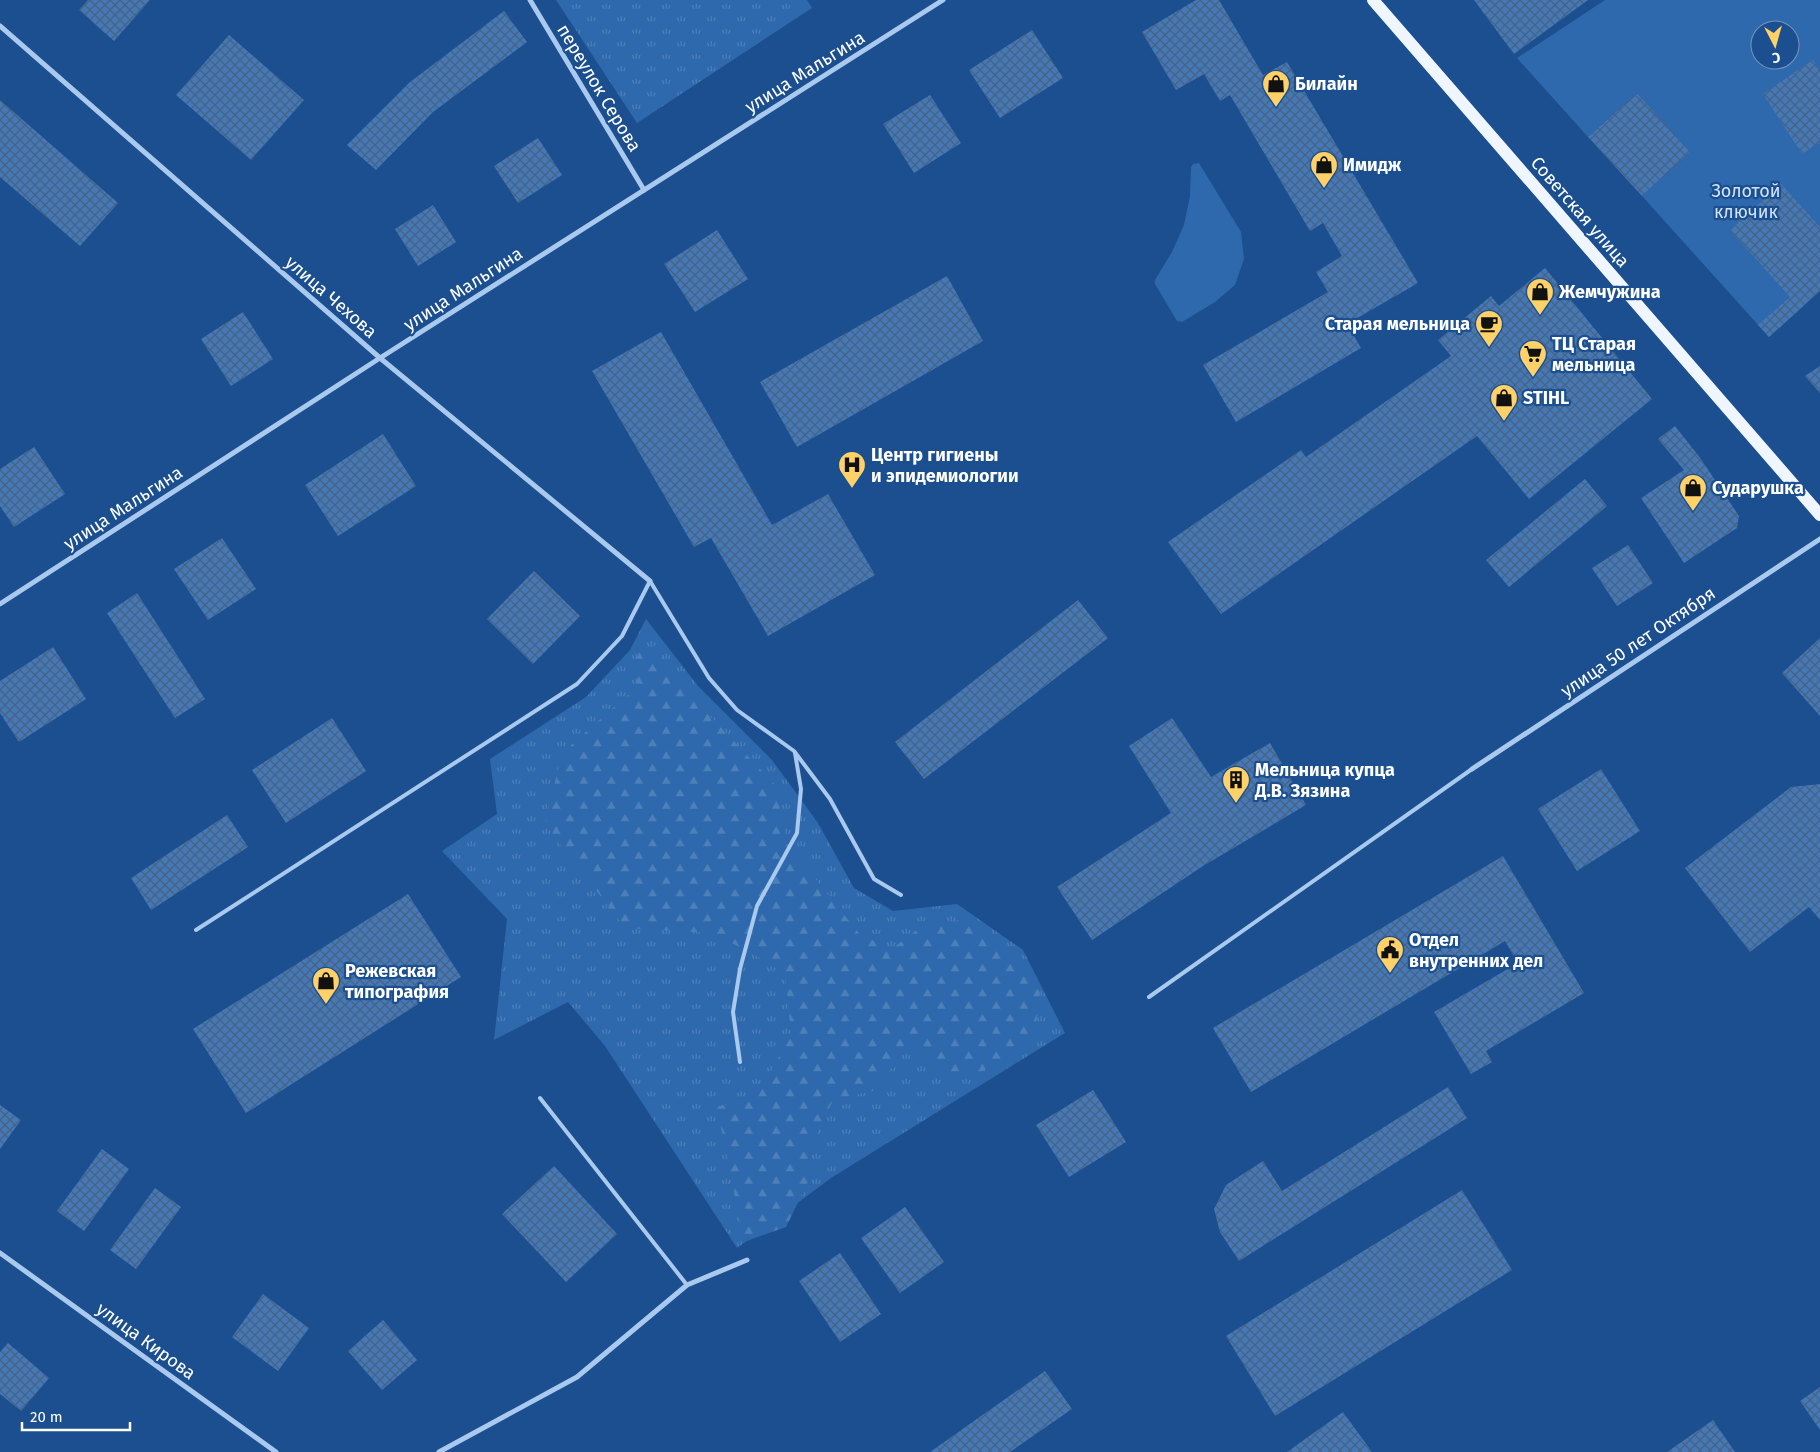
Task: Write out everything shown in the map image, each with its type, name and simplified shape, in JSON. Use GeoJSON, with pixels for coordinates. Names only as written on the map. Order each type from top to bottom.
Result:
{"type":"FeatureCollection","features":[{"type":"Feature","properties":{"kind":"main road","name":"Советская улица"},"geometry":{"type":"LineString","coordinates":[[1374,0],[1820,515]]}},
{"type":"Feature","properties":{"kind":"street","name":"переулок Серова"},"geometry":{"type":"LineString","coordinates":[[530,0],[644,190]]}},
{"type":"Feature","properties":{"kind":"street","name":"улица Мальгина"},"geometry":{"type":"LineString","coordinates":[[0,604],[380,358],[943,0]]}},
{"type":"Feature","properties":{"kind":"street","name":"улица Чехова"},"geometry":{"type":"LineString","coordinates":[[0,26],[380,358],[650,582]]}},
{"type":"Feature","properties":{"kind":"street","name":"улица 50 лет Октября"},"geometry":{"type":"LineString","coordinates":[[1472,769],[1820,539]]}},
{"type":"Feature","properties":{"kind":"street","name":"улица Кирова"},"geometry":{"type":"LineString","coordinates":[[0,1253],[276,1452]]}},
{"type":"Feature","properties":{"kind":"street"},"geometry":{"type":"LineString","coordinates":[[439,1452],[576,1377],[687,1285],[747,1260]]}},
{"type":"Feature","properties":{"kind":"lane"},"geometry":{"type":"LineString","coordinates":[[650,582],[709,678],[738,710],[794,751],[830,799],[874,879],[901,895]]}},
{"type":"Feature","properties":{"kind":"lane"},"geometry":{"type":"LineString","coordinates":[[196,930],[577,684],[622,636],[650,582]]}},
{"type":"Feature","properties":{"kind":"lane"},"geometry":{"type":"LineString","coordinates":[[740,1062],[733,1012],[740,969],[757,906],[797,833],[801,788],[794,751]]}},
{"type":"Feature","properties":{"kind":"lane"},"geometry":{"type":"LineString","coordinates":[[1150,997],[1472,769]]}},
{"type":"Feature","properties":{"kind":"lane"},"geometry":{"type":"LineString","coordinates":[[540,1098],[687,1285]]}},
{"type":"Feature","properties":{"kind":"green space"},"geometry":{"type":"Polygon","coordinates":[[[556,0],[807,0],[812,8],[637,123],[556,0]]]}},
{"type":"Feature","properties":{"kind":"green space","name":"Золотой ключик"},"geometry":{"type":"Polygon","coordinates":[[[1605,0],[1820,0],[1820,291],[1769,337],[1642,196],[1690,152],[1637,93],[1588,137],[1517,58],[1605,0]]]}},
{"type":"Feature","properties":{"kind":"green space"},"geometry":{"type":"Polygon","coordinates":[[[1199,163],[1241,232],[1244,259],[1235,285],[1215,302],[1182,322],[1177,321],[1155,284],[1155,280],[1172,252],[1184,225],[1190,196],[1191,167],[1193,164],[1199,163]]]}},
{"type":"Feature","properties":{"kind":"green space"},"geometry":{"type":"Polygon","coordinates":[[[646,619],[698,686],[772,760],[818,823],[854,888],[893,911],[957,904],[1023,950],[1065,1033],[831,1178],[737,1248],[605,1046],[568,1002],[494,1040],[507,919],[442,851],[497,814],[490,759],[586,697],[630,650],[646,619]]]}},
{"type":"Feature","properties":{"kind":"green space"},"geometry":{"type":"Polygon","coordinates":[[[644,644],[662,657],[697,702],[776,786],[786,842],[861,936],[893,948],[922,926],[975,918],[1011,950],[1040,992],[1034,1042],[977,1074],[943,1077],[909,1041],[877,1090],[833,1100],[808,1153],[809,1180],[786,1227],[744,1242],[718,1112],[715,1107],[757,1098],[791,1034],[785,971],[713,933],[625,928],[545,824],[562,753],[638,686],[633,664],[644,644]]]}},
{"type":"Feature","properties":{"kind":"building"},"geometry":{"type":"Polygon","coordinates":[[[88,0],[150,0],[114,41],[79,10],[88,0]]]}},
{"type":"Feature","properties":{"kind":"building"},"geometry":{"type":"Polygon","coordinates":[[[1196,0],[1219,0],[1263,75],[1287,62],[1418,283],[1347,324],[1361,348],[1236,422],[1203,365],[1328,292],[1316,272],[1342,256],[1323,223],[1310,231],[1230,95],[1220,101],[1204,74],[1176,90],[1142,32],[1196,0]]]}},
{"type":"Feature","properties":{"kind":"building"},"geometry":{"type":"Polygon","coordinates":[[[1474,0],[1588,0],[1514,54],[1474,0]]]}},
{"type":"Feature","properties":{"kind":"building"},"geometry":{"type":"Polygon","coordinates":[[[504,11],[527,42],[433,112],[376,170],[347,145],[410,82],[504,11]]]}},
{"type":"Feature","properties":{"kind":"building"},"geometry":{"type":"Polygon","coordinates":[[[1032,30],[1063,78],[1000,118],[969,70],[1032,30]]]}},
{"type":"Feature","properties":{"kind":"building"},"geometry":{"type":"Polygon","coordinates":[[[229,35],[304,100],[251,160],[176,95],[229,35]]]}},
{"type":"Feature","properties":{"kind":"building"},"geometry":{"type":"Polygon","coordinates":[[[1813,60],[1820,71],[1820,142],[1802,154],[1763,94],[1813,60]]]}},
{"type":"Feature","properties":{"kind":"building"},"geometry":{"type":"Polygon","coordinates":[[[1637,93],[1690,152],[1642,196],[1588,137],[1637,93]]]}},
{"type":"Feature","properties":{"kind":"building"},"geometry":{"type":"Polygon","coordinates":[[[930,95],[961,143],[914,173],[883,124],[930,95]]]}},
{"type":"Feature","properties":{"kind":"building"},"geometry":{"type":"Polygon","coordinates":[[[0,100],[118,203],[80,246],[0,177],[0,100]]]}},
{"type":"Feature","properties":{"kind":"building"},"geometry":{"type":"Polygon","coordinates":[[[538,138],[562,175],[518,203],[494,166],[538,138]]]}},
{"type":"Feature","properties":{"kind":"building"},"geometry":{"type":"Polygon","coordinates":[[[1781,184],[1820,227],[1820,291],[1769,337],[1758,325],[1790,297],[1730,230],[1781,184]]]}},
{"type":"Feature","properties":{"kind":"building"},"geometry":{"type":"Polygon","coordinates":[[[433,205],[456,242],[418,266],[395,229],[433,205]]]}},
{"type":"Feature","properties":{"kind":"building"},"geometry":{"type":"Polygon","coordinates":[[[717,230],[748,279],[695,312],[664,264],[717,230]]]}},
{"type":"Feature","properties":{"kind":"building"},"geometry":{"type":"Polygon","coordinates":[[[1545,268],[1652,399],[1529,499],[1477,436],[1221,614],[1168,542],[1301,450],[1306,457],[1451,356],[1438,340],[1491,296],[1499,306],[1545,268]]]}},
{"type":"Feature","properties":{"kind":"building"},"geometry":{"type":"Polygon","coordinates":[[[947,276],[983,341],[797,447],[760,382],[947,276]]]}},
{"type":"Feature","properties":{"kind":"building"},"geometry":{"type":"Polygon","coordinates":[[[243,312],[273,359],[231,386],[201,339],[243,312]]]}},
{"type":"Feature","properties":{"kind":"building"},"geometry":{"type":"Polygon","coordinates":[[[661,332],[772,525],[828,494],[875,575],[768,636],[711,538],[694,547],[592,371],[661,332]]]}},
{"type":"Feature","properties":{"kind":"building"},"geometry":{"type":"Polygon","coordinates":[[[1820,366],[1820,393],[1805,376],[1820,366]]]}},
{"type":"Feature","properties":{"kind":"building"},"geometry":{"type":"Polygon","coordinates":[[[1675,426],[1701,459],[1739,516],[1737,528],[1684,563],[1641,498],[1684,470],[1658,439],[1675,426]]]}},
{"type":"Feature","properties":{"kind":"building"},"geometry":{"type":"Polygon","coordinates":[[[383,434],[416,486],[338,536],[305,485],[383,434]]]}},
{"type":"Feature","properties":{"kind":"building"},"geometry":{"type":"Polygon","coordinates":[[[34,447],[65,494],[14,527],[0,506],[0,469],[34,447]]]}},
{"type":"Feature","properties":{"kind":"building"},"geometry":{"type":"Polygon","coordinates":[[[1585,479],[1607,506],[1509,587],[1486,560],[1585,479]]]}},
{"type":"Feature","properties":{"kind":"building"},"geometry":{"type":"Polygon","coordinates":[[[222,538],[256,589],[208,620],[174,569],[222,538]]]}},
{"type":"Feature","properties":{"kind":"building"},"geometry":{"type":"Polygon","coordinates":[[[1628,545],[1653,583],[1617,606],[1592,568],[1628,545]]]}},
{"type":"Feature","properties":{"kind":"building"},"geometry":{"type":"Polygon","coordinates":[[[534,571],[580,616],[533,664],[487,619],[534,571]]]}},
{"type":"Feature","properties":{"kind":"building"},"geometry":{"type":"Polygon","coordinates":[[[137,593],[205,699],[175,718],[107,613],[137,593]]]}},
{"type":"Feature","properties":{"kind":"building"},"geometry":{"type":"Polygon","coordinates":[[[1078,600],[1108,638],[924,779],[895,742],[1078,600]]]}},
{"type":"Feature","properties":{"kind":"building"},"geometry":{"type":"Polygon","coordinates":[[[1820,638],[1820,716],[1782,673],[1820,638]]]}},
{"type":"Feature","properties":{"kind":"building"},"geometry":{"type":"Polygon","coordinates":[[[53,647],[86,699],[19,742],[0,713],[0,681],[53,647]]]}},
{"type":"Feature","properties":{"kind":"building"},"geometry":{"type":"Polygon","coordinates":[[[332,718],[366,771],[286,823],[252,770],[332,718]]]}},
{"type":"Feature","properties":{"kind":"building"},"geometry":{"type":"Polygon","coordinates":[[[1172,718],[1211,777],[1270,743],[1306,805],[1203,866],[1092,940],[1057,887],[1171,813],[1129,746],[1172,718]]]}},
{"type":"Feature","properties":{"kind":"building"},"geometry":{"type":"Polygon","coordinates":[[[1601,769],[1640,831],[1577,871],[1538,809],[1601,769]]]}},
{"type":"Feature","properties":{"kind":"building"},"geometry":{"type":"Polygon","coordinates":[[[1820,784],[1820,920],[1809,907],[1750,952],[1685,868],[1791,787],[1820,784]]]}},
{"type":"Feature","properties":{"kind":"building"},"geometry":{"type":"Polygon","coordinates":[[[227,815],[248,847],[151,910],[131,878],[227,815]]]}},
{"type":"Feature","properties":{"kind":"building"},"geometry":{"type":"Polygon","coordinates":[[[1503,856],[1584,993],[1486,1051],[1492,1062],[1471,1074],[1434,1012],[1518,963],[1505,941],[1251,1092],[1213,1028],[1503,856]]]}},
{"type":"Feature","properties":{"kind":"building"},"geometry":{"type":"Polygon","coordinates":[[[408,894],[461,977],[246,1113],[193,1029],[408,894]]]}},
{"type":"Feature","properties":{"kind":"building"},"geometry":{"type":"Polygon","coordinates":[[[1448,1087],[1467,1118],[1239,1261],[1220,1232],[1214,1209],[1226,1185],[1263,1161],[1282,1191],[1448,1087]]]}},
{"type":"Feature","properties":{"kind":"building"},"geometry":{"type":"Polygon","coordinates":[[[1093,1090],[1126,1142],[1069,1177],[1036,1125],[1093,1090]]]}},
{"type":"Feature","properties":{"kind":"building"},"geometry":{"type":"Polygon","coordinates":[[[0,1105],[21,1120],[0,1149],[0,1105]]]}},
{"type":"Feature","properties":{"kind":"building"},"geometry":{"type":"Polygon","coordinates":[[[102,1149],[129,1169],[84,1231],[57,1211],[102,1149]]]}},
{"type":"Feature","properties":{"kind":"building"},"geometry":{"type":"Polygon","coordinates":[[[554,1166],[617,1234],[566,1282],[502,1214],[554,1166]]]}},
{"type":"Feature","properties":{"kind":"building"},"geometry":{"type":"Polygon","coordinates":[[[155,1188],[181,1207],[136,1269],[110,1250],[155,1188]]]}},
{"type":"Feature","properties":{"kind":"building"},"geometry":{"type":"Polygon","coordinates":[[[1462,1190],[1512,1270],[1275,1416],[1226,1336],[1462,1190]]]}},
{"type":"Feature","properties":{"kind":"building"},"geometry":{"type":"Polygon","coordinates":[[[905,1207],[944,1262],[900,1293],[861,1238],[905,1207]]]}},
{"type":"Feature","properties":{"kind":"building"},"geometry":{"type":"Polygon","coordinates":[[[840,1253],[881,1314],[840,1342],[799,1281],[840,1253]]]}},
{"type":"Feature","properties":{"kind":"building"},"geometry":{"type":"Polygon","coordinates":[[[263,1294],[309,1328],[278,1371],[232,1337],[263,1294]]]}},
{"type":"Feature","properties":{"kind":"building"},"geometry":{"type":"Polygon","coordinates":[[[383,1320],[417,1360],[382,1390],[348,1351],[383,1320]]]}},
{"type":"Feature","properties":{"kind":"building"},"geometry":{"type":"Polygon","coordinates":[[[8,1343],[49,1378],[21,1411],[0,1394],[0,1352],[8,1343]]]}},
{"type":"Feature","properties":{"kind":"building"},"geometry":{"type":"Polygon","coordinates":[[[1045,1371],[1072,1409],[1010,1452],[930,1452],[1045,1371]]]}},
{"type":"Feature","properties":{"kind":"building"},"geometry":{"type":"Polygon","coordinates":[[[1820,1387],[1820,1430],[1800,1401],[1820,1387]]]}},
{"type":"Feature","properties":{"kind":"building"},"geometry":{"type":"Polygon","coordinates":[[[1343,1412],[1372,1452],[1287,1452],[1343,1412]]]}},
{"type":"Feature","properties":{"kind":"building"},"geometry":{"type":"Polygon","coordinates":[[[1713,1420],[1735,1452],[1667,1452],[1713,1420]]]}},
{"type":"Feature","properties":{"kind":"place","name":"Билайн"},"geometry":{"type":"Point","coordinates":[1276,108]}},
{"type":"Feature","properties":{"kind":"place","name":"Имидж"},"geometry":{"type":"Point","coordinates":[1324,189]}},
{"type":"Feature","properties":{"kind":"place","name":"Жемчужина"},"geometry":{"type":"Point","coordinates":[1540,316]}},
{"type":"Feature","properties":{"kind":"place","name":"Старая мельница"},"geometry":{"type":"Point","coordinates":[1489,348]}},
{"type":"Feature","properties":{"kind":"place","name":"ТЦ Старая мельница"},"geometry":{"type":"Point","coordinates":[1533,378]}},
{"type":"Feature","properties":{"kind":"place","name":"STIHL"},"geometry":{"type":"Point","coordinates":[1504,422]}},
{"type":"Feature","properties":{"kind":"place","name":"Центр гигиены и эпидемиологии"},"geometry":{"type":"Point","coordinates":[852,489]}},
{"type":"Feature","properties":{"kind":"place","name":"Сударушка"},"geometry":{"type":"Point","coordinates":[1693,512]}},
{"type":"Feature","properties":{"kind":"place","name":"Мельница купца Д.В. Зязина"},"geometry":{"type":"Point","coordinates":[1236,804]}},
{"type":"Feature","properties":{"kind":"place","name":"Отдел внутренних дел"},"geometry":{"type":"Point","coordinates":[1390,974]}},
{"type":"Feature","properties":{"kind":"place","name":"Режевская типография"},"geometry":{"type":"Point","coordinates":[326,1005]}}]}
